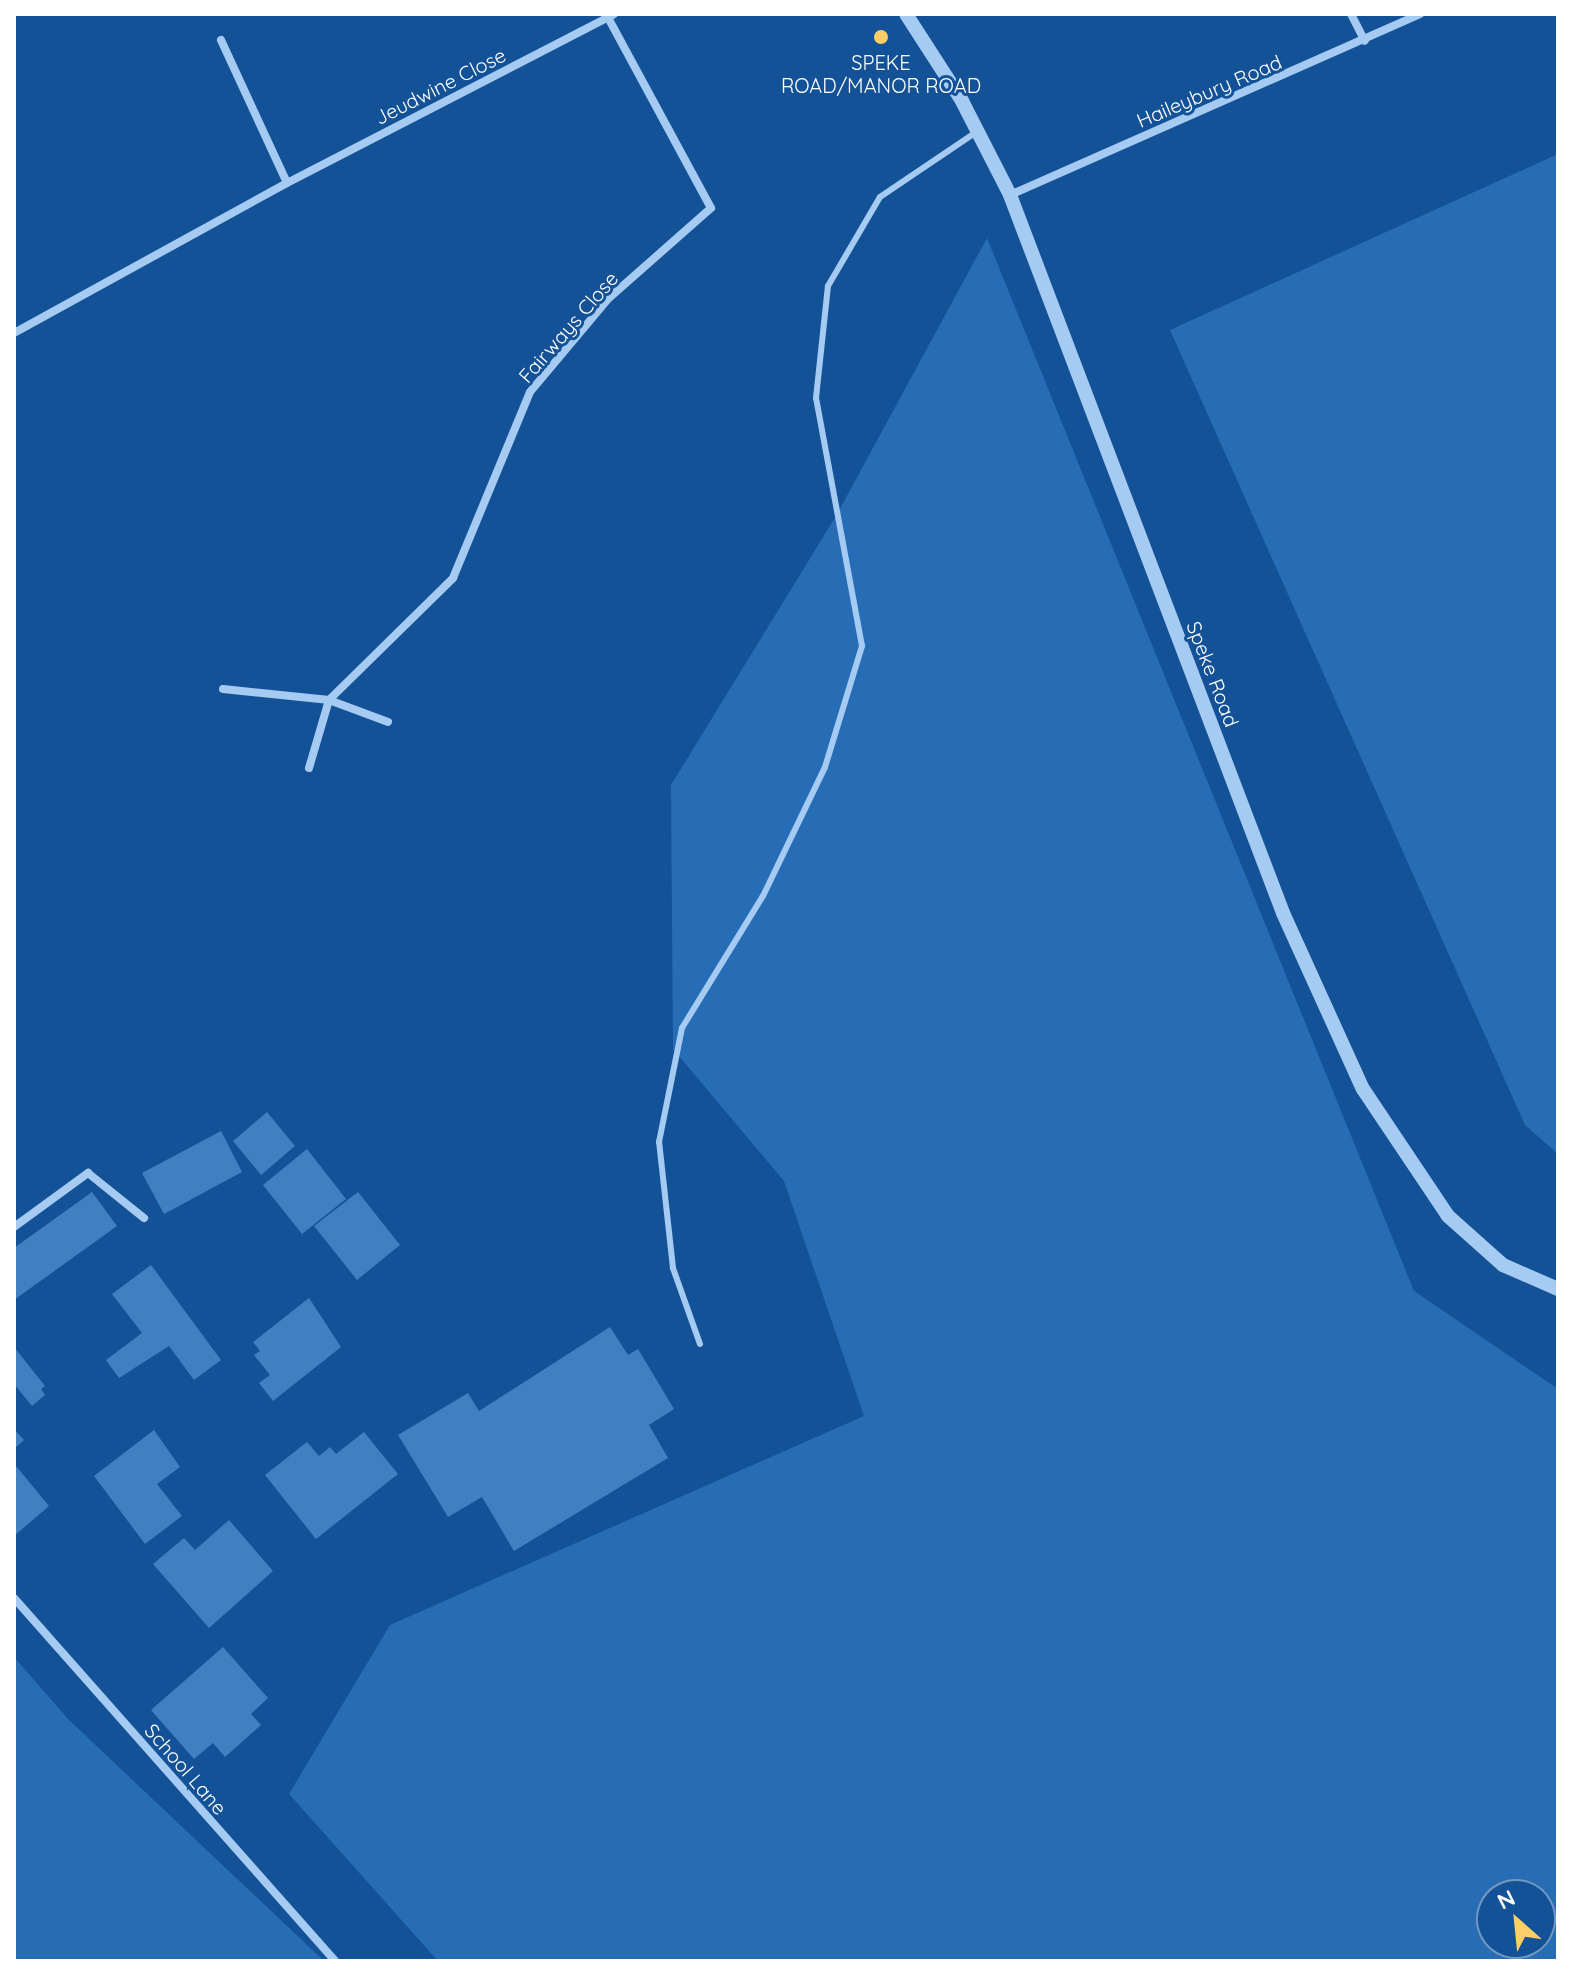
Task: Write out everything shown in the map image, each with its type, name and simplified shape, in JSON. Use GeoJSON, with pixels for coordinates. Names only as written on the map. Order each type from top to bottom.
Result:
{"type":"FeatureCollection","features":[{"type":"Feature","properties":{"kind":"street","name":"Speke Road"},"geometry":{"type":"LineString","coordinates":[[906,14],[978,131],[1010,195],[1283,913],[1363,1089],[1448,1216],[1503,1265],[1558,1289]]}},
{"type":"Feature","properties":{"kind":"street"},"geometry":{"type":"LineString","coordinates":[[1351,14],[1365,41]]}},
{"type":"Feature","properties":{"kind":"street","name":"Haileybury Road"},"geometry":{"type":"LineString","coordinates":[[1010,195],[1365,41],[1420,14]]}},
{"type":"Feature","properties":{"kind":"street","name":"Jeudwine Close"},"geometry":{"type":"LineString","coordinates":[[14,333],[287,183],[609,15]]}},
{"type":"Feature","properties":{"kind":"street","name":"Fairways Close"},"geometry":{"type":"LineString","coordinates":[[309,768],[329,700],[453,578],[530,392],[609,298],[711,208],[609,15]]}},
{"type":"Feature","properties":{"kind":"street"},"geometry":{"type":"LineString","coordinates":[[221,40],[287,183]]}},
{"type":"Feature","properties":{"kind":"street"},"geometry":{"type":"LineString","coordinates":[[223,689],[329,700],[388,722]]}},
{"type":"Feature","properties":{"kind":"street"},"geometry":{"type":"LineString","coordinates":[[14,1227],[88,1173],[144,1218]]}},
{"type":"Feature","properties":{"kind":"street","name":"School Lane"},"geometry":{"type":"LineString","coordinates":[[14,1598],[335,1961]]}},
{"type":"Feature","properties":{"kind":"lane"},"geometry":{"type":"LineString","coordinates":[[700,1344],[673,1268],[659,1142],[682,1028],[763,896],[825,767],[862,646],[816,398],[828,286],[880,197],[978,131]]}},
{"type":"Feature","properties":{"kind":"shaded area"},"geometry":{"type":"Polygon","coordinates":[[[1558,154],[1558,1154],[1525,1125],[1170,330],[1558,154]]]}},
{"type":"Feature","properties":{"kind":"shaded area"},"geometry":{"type":"Polygon","coordinates":[[[987,238],[1414,1291],[1558,1389],[1558,1961],[438,1961],[289,1794],[390,1625],[864,1416],[784,1181],[673,1049],[671,785],[836,516],[987,238]]]}},
{"type":"Feature","properties":{"kind":"shaded area"},"geometry":{"type":"Polygon","coordinates":[[[14,1657],[68,1719],[324,1961],[14,1961],[14,1657]]]}},
{"type":"Feature","properties":{"kind":"building"},"geometry":{"type":"Polygon","coordinates":[[[267,1112],[295,1146],[261,1175],[233,1141],[267,1112]]]}},
{"type":"Feature","properties":{"kind":"building"},"geometry":{"type":"Polygon","coordinates":[[[221,1131],[242,1172],[164,1214],[142,1173],[221,1131]]]}},
{"type":"Feature","properties":{"kind":"building"},"geometry":{"type":"Polygon","coordinates":[[[307,1149],[346,1199],[302,1234],[263,1185],[307,1149]]]}},
{"type":"Feature","properties":{"kind":"building"},"geometry":{"type":"Polygon","coordinates":[[[92,1192],[117,1226],[14,1300],[14,1248],[92,1192]]]}},
{"type":"Feature","properties":{"kind":"building"},"geometry":{"type":"Polygon","coordinates":[[[358,1192],[400,1245],[357,1280],[314,1226],[358,1192]]]}},
{"type":"Feature","properties":{"kind":"building"},"geometry":{"type":"Polygon","coordinates":[[[151,1265],[221,1360],[194,1380],[169,1346],[119,1378],[106,1360],[142,1333],[112,1294],[151,1265]]]}},
{"type":"Feature","properties":{"kind":"building"},"geometry":{"type":"Polygon","coordinates":[[[309,1298],[341,1347],[273,1401],[259,1383],[270,1375],[254,1355],[260,1351],[253,1342],[309,1298]]]}},
{"type":"Feature","properties":{"kind":"building"},"geometry":{"type":"Polygon","coordinates":[[[610,1327],[628,1355],[638,1349],[674,1409],[649,1425],[668,1458],[514,1551],[482,1497],[448,1517],[398,1435],[468,1393],[479,1411],[610,1327]]]}},
{"type":"Feature","properties":{"kind":"building"},"geometry":{"type":"Polygon","coordinates":[[[14,1347],[45,1386],[41,1389],[45,1395],[32,1406],[14,1384],[14,1347]]]}},
{"type":"Feature","properties":{"kind":"building"},"geometry":{"type":"Polygon","coordinates":[[[14,1429],[24,1440],[14,1449],[14,1429]]]}},
{"type":"Feature","properties":{"kind":"building"},"geometry":{"type":"Polygon","coordinates":[[[154,1430],[180,1467],[157,1484],[182,1516],[145,1544],[94,1476],[154,1430]]]}},
{"type":"Feature","properties":{"kind":"building"},"geometry":{"type":"Polygon","coordinates":[[[364,1432],[398,1474],[316,1539],[265,1475],[307,1442],[319,1456],[330,1447],[336,1454],[364,1432]]]}},
{"type":"Feature","properties":{"kind":"building"},"geometry":{"type":"Polygon","coordinates":[[[14,1467],[49,1506],[14,1536],[14,1467]]]}},
{"type":"Feature","properties":{"kind":"building"},"geometry":{"type":"Polygon","coordinates":[[[229,1520],[273,1571],[209,1628],[153,1564],[184,1538],[195,1550],[229,1520]]]}},
{"type":"Feature","properties":{"kind":"building"},"geometry":{"type":"Polygon","coordinates":[[[223,1647],[268,1698],[251,1714],[261,1725],[225,1757],[213,1743],[194,1759],[151,1710],[223,1647]]]}},
{"type":"Feature","properties":{"kind":"place","name":"SPEKE ROAD/MANOR ROAD"},"geometry":{"type":"Point","coordinates":[881,37]}}]}
